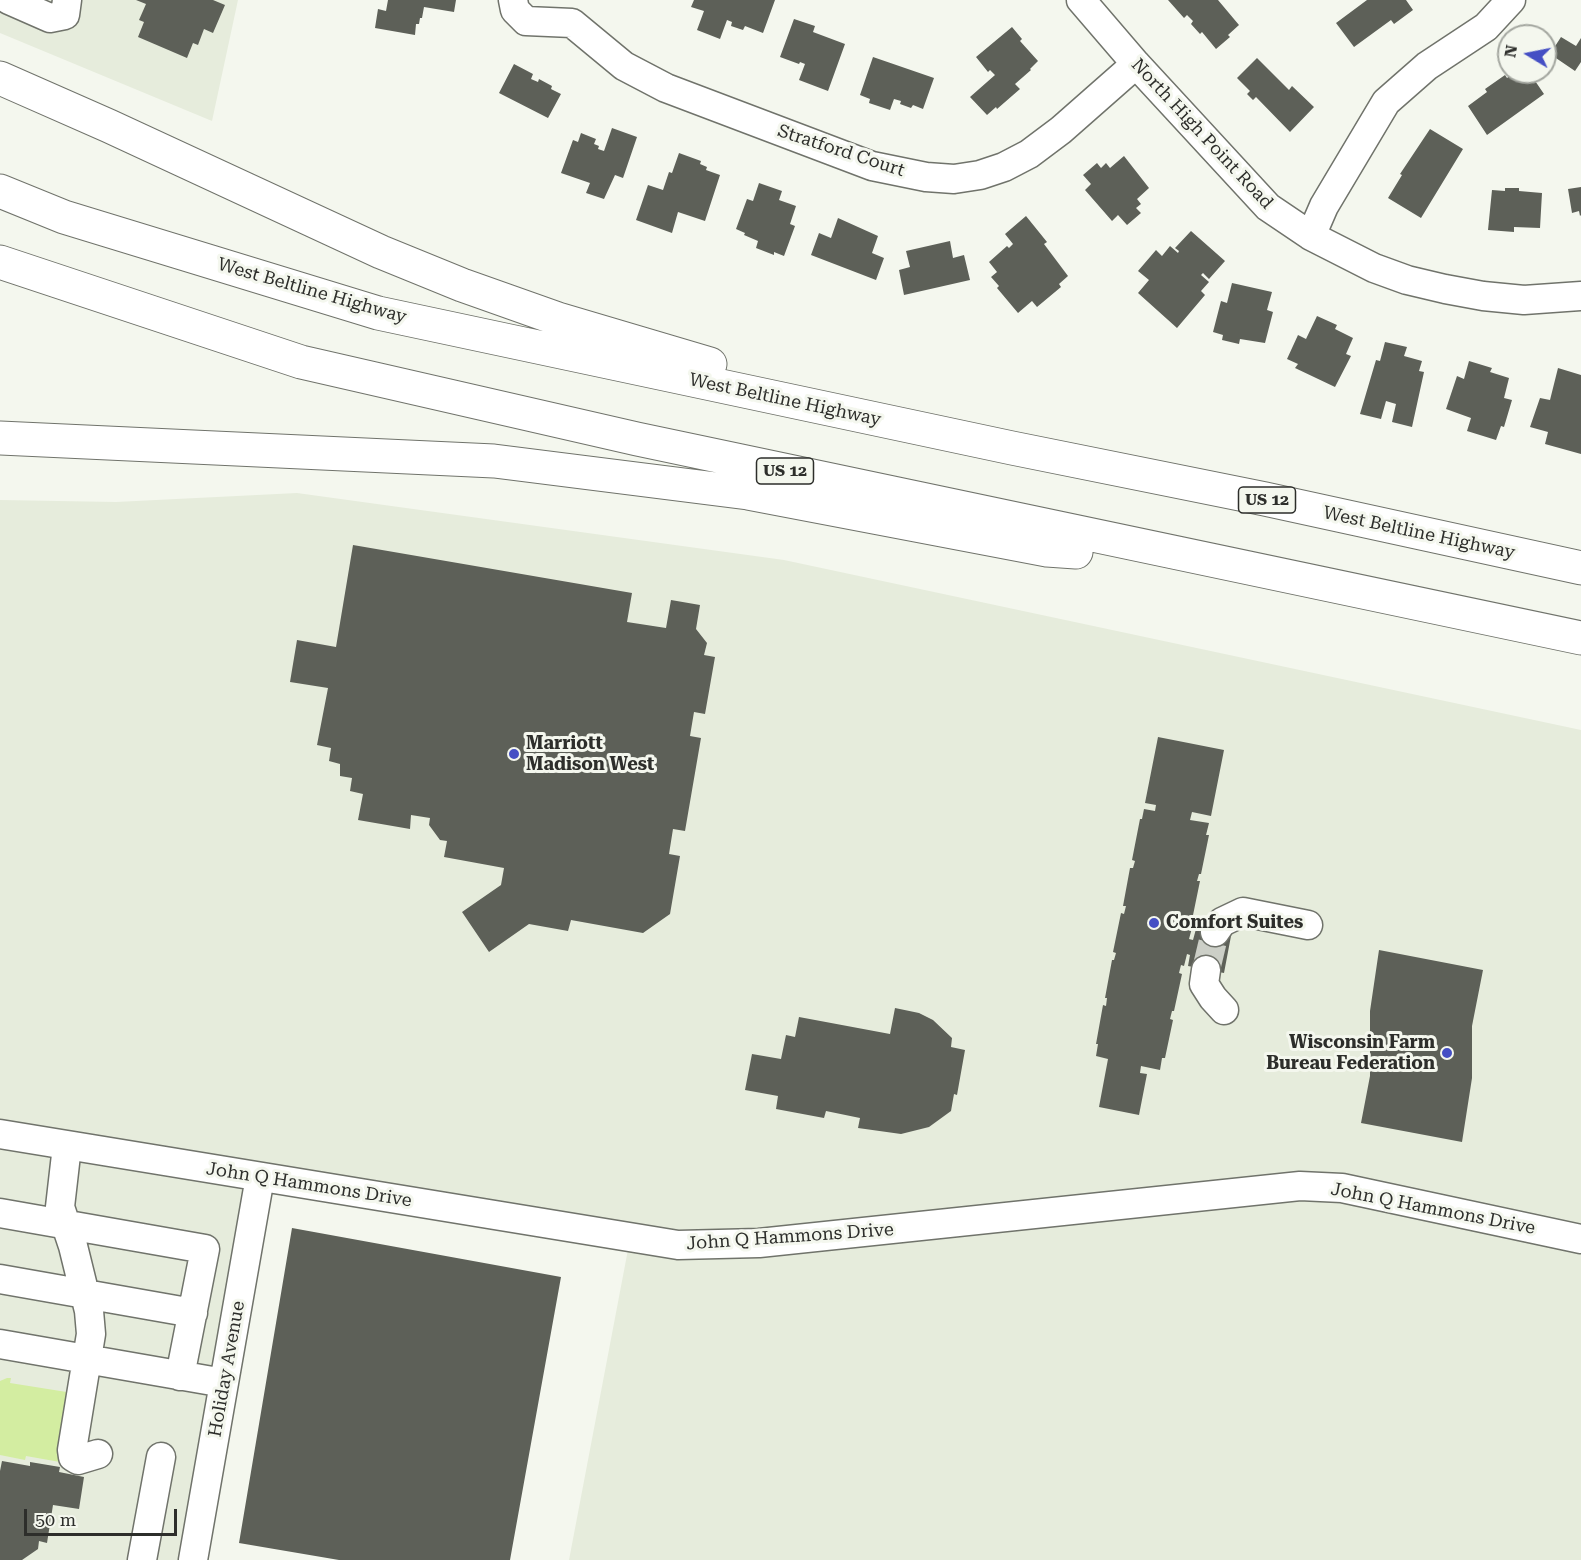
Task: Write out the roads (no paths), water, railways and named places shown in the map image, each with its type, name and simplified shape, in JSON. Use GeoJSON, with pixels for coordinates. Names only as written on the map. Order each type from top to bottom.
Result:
{"type":"FeatureCollection","features":[{"type":"Feature","properties":{"kind":"highway"},"geometry":{"type":"LineString","coordinates":[[0,78],[119,130],[381,252],[497,298],[705,363],[906,413],[953,436]]}},
{"type":"Feature","properties":{"kind":"highway","name":"West Beltline Highway"},"geometry":{"type":"LineString","coordinates":[[0,191],[64,217],[378,313],[953,436],[1265,499],[1581,568]]}},
{"type":"Feature","properties":{"kind":"highway","name":"US 12"},"geometry":{"type":"LineString","coordinates":[[0,262],[301,362],[637,440],[1581,638]]}},
{"type":"Feature","properties":{"kind":"highway"},"geometry":{"type":"LineString","coordinates":[[0,438],[494,461],[747,493],[1047,550],[1203,560]]}},
{"type":"Feature","properties":{"kind":"street"},"geometry":{"type":"LineString","coordinates":[[9,0],[50,18],[65,15],[67,0]]}},
{"type":"Feature","properties":{"kind":"street","name":"Stratford Court"},"geometry":{"type":"LineString","coordinates":[[513,0],[515,10],[526,21],[573,12],[624,66],[666,88],[872,166],[926,177],[954,179],[980,175],[1004,167],[1029,154],[1061,130],[1136,64]]}},
{"type":"Feature","properties":{"kind":"street","name":"North High Point Road"},"geometry":{"type":"LineString","coordinates":[[1081,0],[1136,64],[1268,207],[1311,236],[1374,268],[1407,280],[1445,289],[1524,300],[1581,296]]}},
{"type":"Feature","properties":{"kind":"street"},"geometry":{"type":"LineString","coordinates":[[1311,236],[1324,206],[1386,102],[1427,66],[1486,27],[1511,0]]}},
{"type":"Feature","properties":{"kind":"street"},"geometry":{"type":"LineString","coordinates":[[1215,932],[1222,922],[1243,912],[1308,925]]}},
{"type":"Feature","properties":{"kind":"street"},"geometry":{"type":"LineString","coordinates":[[1206,970],[1204,984],[1224,1010]]}},
{"type":"Feature","properties":{"kind":"street","name":"John Q Hammons Drive"},"geometry":{"type":"LineString","coordinates":[[0,1134],[678,1245],[759,1243],[1300,1186],[1342,1188],[1581,1239]]}},
{"type":"Feature","properties":{"kind":"street"},"geometry":{"type":"LineString","coordinates":[[67,1146],[60,1207],[67,1224],[89,1311],[91,1334],[72,1450],[73,1457],[78,1460],[98,1454]]}},
{"type":"Feature","properties":{"kind":"street","name":"Holiday Avenue"},"geometry":{"type":"LineString","coordinates":[[193,1560],[260,1177]]}},
{"type":"Feature","properties":{"kind":"street"},"geometry":{"type":"LineString","coordinates":[[0,1213],[205,1249],[180,1376]]}},
{"type":"Feature","properties":{"kind":"street"},"geometry":{"type":"LineString","coordinates":[[0,1279],[193,1313]]}},
{"type":"Feature","properties":{"kind":"street"},"geometry":{"type":"LineString","coordinates":[[0,1344],[224,1383]]}},
{"type":"Feature","properties":{"kind":"street"},"geometry":{"type":"LineString","coordinates":[[142,1560],[160,1457]]}},
{"type":"Feature","properties":{"kind":"tunnel"},"geometry":{"type":"LineString","coordinates":[[1206,970],[1215,932]]}},
{"type":"Feature","properties":{"kind":"place","name":"Marriott Madison West"},"geometry":{"type":"Point","coordinates":[514,754]}},
{"type":"Feature","properties":{"kind":"place","name":"Comfort Suites"},"geometry":{"type":"Point","coordinates":[1154,923]}},
{"type":"Feature","properties":{"kind":"place","name":"Wisconsin Farm Bureau Federation"},"geometry":{"type":"Point","coordinates":[1447,1053]}}]}
